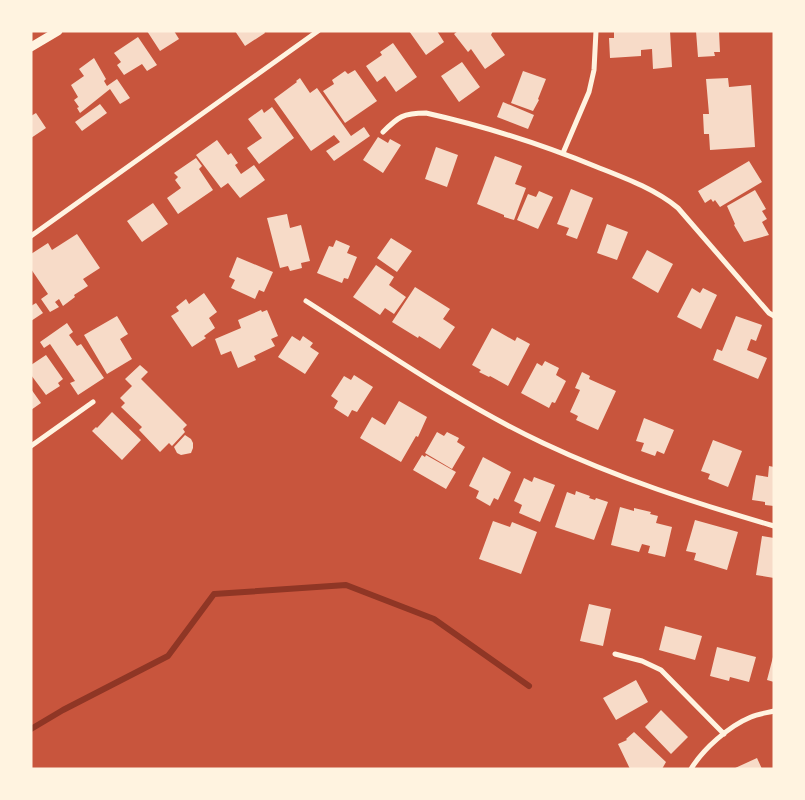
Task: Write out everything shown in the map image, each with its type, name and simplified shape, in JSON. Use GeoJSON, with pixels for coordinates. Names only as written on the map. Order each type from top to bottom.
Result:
{"type":"FeatureCollection","features":[{"type":"Feature","properties":{"kind":"street"},"geometry":{"type":"LineString","coordinates":[[31,47],[58,31]]}},
{"type":"Feature","properties":{"kind":"street"},"geometry":{"type":"LineString","coordinates":[[31,236],[318,31]]}},
{"type":"Feature","properties":{"kind":"street"},"geometry":{"type":"LineString","coordinates":[[563,153],[588,92],[594,70],[596,31]]}},
{"type":"Feature","properties":{"kind":"street"},"geometry":{"type":"LineString","coordinates":[[383,132],[395,120],[410,113],[426,113],[523,139],[616,174],[669,200],[678,208],[772,314]]}},
{"type":"Feature","properties":{"kind":"street"},"geometry":{"type":"LineString","coordinates":[[306,301],[464,401],[542,443],[697,504],[774,526]]}},
{"type":"Feature","properties":{"kind":"street"},"geometry":{"type":"LineString","coordinates":[[31,446],[93,402]]}},
{"type":"Feature","properties":{"kind":"street"},"geometry":{"type":"LineString","coordinates":[[615,654],[642,661],[661,670],[724,734]]}},
{"type":"Feature","properties":{"kind":"street"},"geometry":{"type":"LineString","coordinates":[[691,769],[724,734],[751,717],[774,710]]}},
{"type":"Feature","properties":{"kind":"building"},"geometry":{"type":"Polygon","coordinates":[[[147,31],[174,31],[179,39],[160,51],[147,31]]]}},
{"type":"Feature","properties":{"kind":"building"},"geometry":{"type":"Polygon","coordinates":[[[235,31],[264,31],[265,33],[245,46],[235,31]]]}},
{"type":"Feature","properties":{"kind":"building"},"geometry":{"type":"Polygon","coordinates":[[[409,31],[437,31],[444,42],[426,55],[409,31]]]}},
{"type":"Feature","properties":{"kind":"building"},"geometry":{"type":"Polygon","coordinates":[[[458,31],[493,31],[491,35],[505,55],[485,69],[471,49],[468,52],[454,34],[458,31]]]}},
{"type":"Feature","properties":{"kind":"building"},"geometry":{"type":"Polygon","coordinates":[[[614,31],[670,31],[672,67],[653,69],[652,49],[641,50],[641,56],[610,58],[609,38],[614,38],[614,31]]]}},
{"type":"Feature","properties":{"kind":"building"},"geometry":{"type":"Polygon","coordinates":[[[696,31],[719,31],[720,52],[714,52],[715,56],[698,57],[696,31]]]}},
{"type":"Feature","properties":{"kind":"building"},"geometry":{"type":"Polygon","coordinates":[[[138,37],[157,65],[147,71],[142,64],[124,75],[117,65],[121,62],[114,53],[138,37]]]}},
{"type":"Feature","properties":{"kind":"building"},"geometry":{"type":"Polygon","coordinates":[[[393,43],[417,77],[396,92],[385,76],[377,82],[366,66],[382,55],[380,52],[393,43]]]}},
{"type":"Feature","properties":{"kind":"building"},"geometry":{"type":"Polygon","coordinates":[[[94,58],[106,79],[104,81],[107,86],[117,79],[130,98],[120,104],[110,89],[80,113],[77,108],[79,107],[74,100],[78,97],[71,85],[84,76],[79,69],[94,58]]]}},
{"type":"Feature","properties":{"kind":"building"},"geometry":{"type":"Polygon","coordinates":[[[462,62],[480,87],[459,102],[441,76],[462,62]]]}},
{"type":"Feature","properties":{"kind":"building"},"geometry":{"type":"Polygon","coordinates":[[[355,70],[377,101],[345,123],[323,91],[334,84],[332,80],[345,71],[348,74],[355,70]]]}},
{"type":"Feature","properties":{"kind":"building"},"geometry":{"type":"Polygon","coordinates":[[[523,71],[546,79],[533,111],[511,103],[523,71]]]}},
{"type":"Feature","properties":{"kind":"building"},"geometry":{"type":"Polygon","coordinates":[[[300,78],[310,93],[317,88],[351,136],[364,127],[370,136],[334,161],[326,151],[340,142],[334,135],[311,151],[274,99],[300,78]]]}},
{"type":"Feature","properties":{"kind":"building"},"geometry":{"type":"Polygon","coordinates":[[[728,78],[729,87],[751,85],[755,147],[710,150],[709,134],[704,134],[703,114],[709,114],[706,79],[728,78]]]}},
{"type":"Feature","properties":{"kind":"building"},"geometry":{"type":"Polygon","coordinates":[[[503,102],[534,115],[528,129],[497,117],[503,102]]]}},
{"type":"Feature","properties":{"kind":"building"},"geometry":{"type":"Polygon","coordinates":[[[100,104],[107,113],[82,131],[75,122],[100,104]]]}},
{"type":"Feature","properties":{"kind":"building"},"geometry":{"type":"Polygon","coordinates":[[[272,107],[294,138],[259,164],[247,148],[262,138],[248,119],[262,109],[264,113],[272,107]]]}},
{"type":"Feature","properties":{"kind":"building"},"geometry":{"type":"Polygon","coordinates":[[[36,113],[46,128],[31,138],[31,116],[36,113]]]}},
{"type":"Feature","properties":{"kind":"building"},"geometry":{"type":"Polygon","coordinates":[[[378,137],[388,143],[390,139],[401,145],[383,173],[363,160],[378,137]]]}},
{"type":"Feature","properties":{"kind":"building"},"geometry":{"type":"Polygon","coordinates":[[[217,140],[228,155],[231,153],[238,163],[235,165],[241,174],[254,165],[265,180],[240,198],[228,183],[221,188],[196,155],[217,140]]]}},
{"type":"Feature","properties":{"kind":"building"},"geometry":{"type":"Polygon","coordinates":[[[436,147],[458,155],[447,187],[425,179],[436,147]]]}},
{"type":"Feature","properties":{"kind":"building"},"geometry":{"type":"Polygon","coordinates":[[[495,156],[522,166],[515,184],[526,188],[514,220],[477,204],[495,156]]]}},
{"type":"Feature","properties":{"kind":"building"},"geometry":{"type":"Polygon","coordinates":[[[196,158],[202,166],[199,169],[213,190],[178,214],[167,198],[181,188],[175,180],[178,177],[174,173],[196,158]]]}},
{"type":"Feature","properties":{"kind":"building"},"geometry":{"type":"Polygon","coordinates":[[[749,161],[762,182],[720,207],[715,200],[713,202],[711,199],[705,203],[698,191],[749,161]]]}},
{"type":"Feature","properties":{"kind":"building"},"geometry":{"type":"Polygon","coordinates":[[[571,189],[593,198],[577,239],[566,235],[569,228],[557,224],[571,189]]]}},
{"type":"Feature","properties":{"kind":"building"},"geometry":{"type":"Polygon","coordinates":[[[755,190],[766,209],[762,211],[767,219],[762,222],[769,235],[744,242],[734,225],[727,206],[755,190]]]}},
{"type":"Feature","properties":{"kind":"building"},"geometry":{"type":"Polygon","coordinates":[[[539,191],[553,197],[538,229],[517,220],[528,194],[536,197],[539,191]]]}},
{"type":"Feature","properties":{"kind":"building"},"geometry":{"type":"Polygon","coordinates":[[[153,203],[168,224],[142,242],[127,221],[153,203]]]}},
{"type":"Feature","properties":{"kind":"building"},"geometry":{"type":"Polygon","coordinates":[[[287,214],[290,228],[301,225],[310,261],[301,263],[302,268],[290,271],[288,266],[280,268],[267,218],[287,214]]]}},
{"type":"Feature","properties":{"kind":"building"},"geometry":{"type":"Polygon","coordinates":[[[607,224],[628,232],[617,260],[597,253],[607,224]]]}},
{"type":"Feature","properties":{"kind":"building"},"geometry":{"type":"Polygon","coordinates":[[[77,234],[100,268],[83,279],[88,286],[74,295],[75,297],[63,306],[59,299],[55,302],[59,307],[50,312],[41,299],[48,294],[31,269],[31,254],[48,243],[52,250],[77,234]]]}},
{"type":"Feature","properties":{"kind":"building"},"geometry":{"type":"Polygon","coordinates":[[[391,238],[412,251],[397,272],[377,258],[391,238]]]}},
{"type":"Feature","properties":{"kind":"building"},"geometry":{"type":"Polygon","coordinates":[[[336,240],[350,246],[347,253],[357,257],[348,279],[344,278],[342,283],[317,273],[329,246],[333,247],[336,240]]]}},
{"type":"Feature","properties":{"kind":"building"},"geometry":{"type":"Polygon","coordinates":[[[647,250],[673,264],[658,293],[632,278],[647,250]]]}},
{"type":"Feature","properties":{"kind":"building"},"geometry":{"type":"Polygon","coordinates":[[[237,257],[273,272],[264,292],[259,290],[255,299],[231,288],[235,280],[229,277],[237,257]]]}},
{"type":"Feature","properties":{"kind":"building"},"geometry":{"type":"Polygon","coordinates":[[[376,265],[394,277],[389,285],[406,297],[394,314],[385,308],[380,315],[353,297],[376,265]]]}},
{"type":"Feature","properties":{"kind":"building"},"geometry":{"type":"Polygon","coordinates":[[[415,287],[450,309],[443,319],[455,327],[440,349],[392,322],[415,287]]]}},
{"type":"Feature","properties":{"kind":"building"},"geometry":{"type":"Polygon","coordinates":[[[692,288],[700,293],[703,288],[717,295],[701,329],[677,317],[692,288]]]}},
{"type":"Feature","properties":{"kind":"building"},"geometry":{"type":"Polygon","coordinates":[[[204,293],[217,312],[209,318],[215,328],[204,336],[206,338],[192,347],[171,316],[179,311],[176,307],[186,299],[189,304],[204,293]]]}},
{"type":"Feature","properties":{"kind":"building"},"geometry":{"type":"Polygon","coordinates":[[[36,303],[43,313],[31,321],[31,306],[36,303]]]}},
{"type":"Feature","properties":{"kind":"building"},"geometry":{"type":"Polygon","coordinates":[[[261,310],[262,312],[267,310],[278,336],[271,339],[275,346],[254,356],[256,360],[238,368],[231,351],[221,355],[215,339],[241,328],[238,320],[261,310]]]}},
{"type":"Feature","properties":{"kind":"building"},"geometry":{"type":"Polygon","coordinates":[[[117,316],[128,334],[120,339],[132,359],[107,374],[84,335],[117,316]]]}},
{"type":"Feature","properties":{"kind":"building"},"geometry":{"type":"Polygon","coordinates":[[[736,316],[762,325],[756,341],[751,339],[747,350],[767,358],[758,379],[713,360],[717,349],[722,351],[736,316]]]}},
{"type":"Feature","properties":{"kind":"building"},"geometry":{"type":"Polygon","coordinates":[[[67,323],[73,332],[69,335],[77,346],[81,344],[104,378],[78,395],[70,383],[75,381],[50,344],[44,348],[40,342],[67,323]]]}},
{"type":"Feature","properties":{"kind":"building"},"geometry":{"type":"Polygon","coordinates":[[[492,328],[515,341],[517,337],[530,344],[508,386],[479,372],[481,370],[472,365],[492,328]]]}},
{"type":"Feature","properties":{"kind":"building"},"geometry":{"type":"Polygon","coordinates":[[[292,336],[300,341],[303,336],[313,343],[310,347],[319,353],[305,374],[278,357],[292,336]]]}},
{"type":"Feature","properties":{"kind":"building"},"geometry":{"type":"Polygon","coordinates":[[[46,355],[63,379],[58,383],[60,386],[46,395],[31,375],[31,365],[46,355]]]}},
{"type":"Feature","properties":{"kind":"building"},"geometry":{"type":"Polygon","coordinates":[[[545,361],[559,368],[556,375],[566,381],[555,403],[552,402],[549,408],[521,393],[537,363],[542,366],[545,361]]]}},
{"type":"Feature","properties":{"kind":"building"},"geometry":{"type":"Polygon","coordinates":[[[140,365],[148,372],[141,379],[187,425],[183,429],[185,432],[172,446],[169,443],[160,452],[139,430],[142,427],[121,407],[125,403],[120,398],[132,386],[125,379],[140,365]]]}},
{"type":"Feature","properties":{"kind":"building"},"geometry":{"type":"Polygon","coordinates":[[[582,372],[590,376],[589,379],[616,391],[598,430],[576,420],[578,416],[570,412],[580,390],[575,388],[582,372]]]}},
{"type":"Feature","properties":{"kind":"building"},"geometry":{"type":"Polygon","coordinates":[[[354,375],[373,387],[357,412],[352,410],[348,417],[334,408],[338,401],[331,396],[344,376],[351,380],[354,375]]]}},
{"type":"Feature","properties":{"kind":"building"},"geometry":{"type":"Polygon","coordinates":[[[31,389],[41,403],[31,410],[31,389]]]}},
{"type":"Feature","properties":{"kind":"building"},"geometry":{"type":"Polygon","coordinates":[[[399,401],[427,417],[418,437],[416,436],[401,462],[360,438],[372,417],[385,425],[399,401]]]}},
{"type":"Feature","properties":{"kind":"building"},"geometry":{"type":"Polygon","coordinates":[[[112,412],[141,440],[122,460],[92,431],[112,412]]]}},
{"type":"Feature","properties":{"kind":"building"},"geometry":{"type":"Polygon","coordinates":[[[644,418],[674,430],[664,454],[657,451],[655,456],[641,451],[644,443],[636,441],[644,418]]]}},
{"type":"Feature","properties":{"kind":"building"},"geometry":{"type":"Polygon","coordinates":[[[437,432],[444,436],[447,432],[459,438],[457,442],[465,447],[452,469],[425,453],[437,432]]]}},
{"type":"Feature","properties":{"kind":"building"},"geometry":{"type":"Polygon","coordinates":[[[185,435],[191,439],[193,448],[191,453],[181,455],[177,453],[174,447],[185,435]]]}},
{"type":"Feature","properties":{"kind":"building"},"geometry":{"type":"Polygon","coordinates":[[[713,440],[742,451],[728,487],[708,479],[710,474],[701,471],[713,440]]]}},
{"type":"Feature","properties":{"kind":"building"},"geometry":{"type":"Polygon","coordinates":[[[422,455],[425,457],[426,455],[456,472],[446,489],[413,470],[422,455]]]}},
{"type":"Feature","properties":{"kind":"building"},"geometry":{"type":"Polygon","coordinates":[[[483,457],[511,472],[498,500],[494,498],[490,506],[476,498],[479,491],[469,486],[483,457]]]}},
{"type":"Feature","properties":{"kind":"building"},"geometry":{"type":"Polygon","coordinates":[[[769,466],[774,467],[774,506],[752,500],[756,475],[768,477],[769,466]]]}},
{"type":"Feature","properties":{"kind":"building"},"geometry":{"type":"Polygon","coordinates":[[[534,477],[555,485],[540,522],[519,513],[522,505],[514,501],[524,478],[532,482],[534,477]]]}},
{"type":"Feature","properties":{"kind":"building"},"geometry":{"type":"Polygon","coordinates":[[[576,491],[590,496],[589,498],[608,502],[594,540],[555,527],[567,492],[575,495],[576,491]]]}},
{"type":"Feature","properties":{"kind":"building"},"geometry":{"type":"Polygon","coordinates":[[[620,507],[634,511],[634,508],[651,512],[650,514],[658,516],[656,523],[672,527],[665,557],[648,553],[650,546],[642,544],[639,552],[611,545],[620,507]]]}},
{"type":"Feature","properties":{"kind":"building"},"geometry":{"type":"Polygon","coordinates":[[[695,520],[738,532],[727,570],[694,560],[696,553],[686,551],[695,520]]]}},
{"type":"Feature","properties":{"kind":"building"},"geometry":{"type":"Polygon","coordinates":[[[493,521],[510,527],[512,522],[537,532],[521,574],[479,559],[493,521]]]}},
{"type":"Feature","properties":{"kind":"building"},"geometry":{"type":"Polygon","coordinates":[[[762,536],[774,538],[774,578],[756,575],[762,536]]]}},
{"type":"Feature","properties":{"kind":"building"},"geometry":{"type":"Polygon","coordinates":[[[589,604],[611,609],[603,646],[580,641],[589,604]]]}},
{"type":"Feature","properties":{"kind":"building"},"geometry":{"type":"Polygon","coordinates":[[[665,626],[702,636],[695,660],[659,650],[665,626]]]}},
{"type":"Feature","properties":{"kind":"building"},"geometry":{"type":"Polygon","coordinates":[[[717,647],[756,657],[749,682],[730,677],[729,681],[710,676],[717,647]]]}},
{"type":"Feature","properties":{"kind":"building"},"geometry":{"type":"Polygon","coordinates":[[[774,657],[774,682],[767,680],[774,657]]]}},
{"type":"Feature","properties":{"kind":"building"},"geometry":{"type":"Polygon","coordinates":[[[636,680],[648,702],[616,720],[603,698],[636,680]]]}},
{"type":"Feature","properties":{"kind":"building"},"geometry":{"type":"Polygon","coordinates":[[[661,710],[688,737],[671,754],[645,727],[661,710]]]}},
{"type":"Feature","properties":{"kind":"building"},"geometry":{"type":"Polygon","coordinates":[[[634,732],[666,762],[662,769],[630,769],[618,744],[627,740],[634,732]]]}},
{"type":"Feature","properties":{"kind":"building"},"geometry":{"type":"Polygon","coordinates":[[[757,758],[762,769],[733,769],[757,758]]]}},
{"type":"Feature","properties":{"kind":"waterway"},"geometry":{"type":"LineString","coordinates":[[31,729],[63,710],[168,656],[214,594],[346,585],[434,619],[529,686]]}}]}
